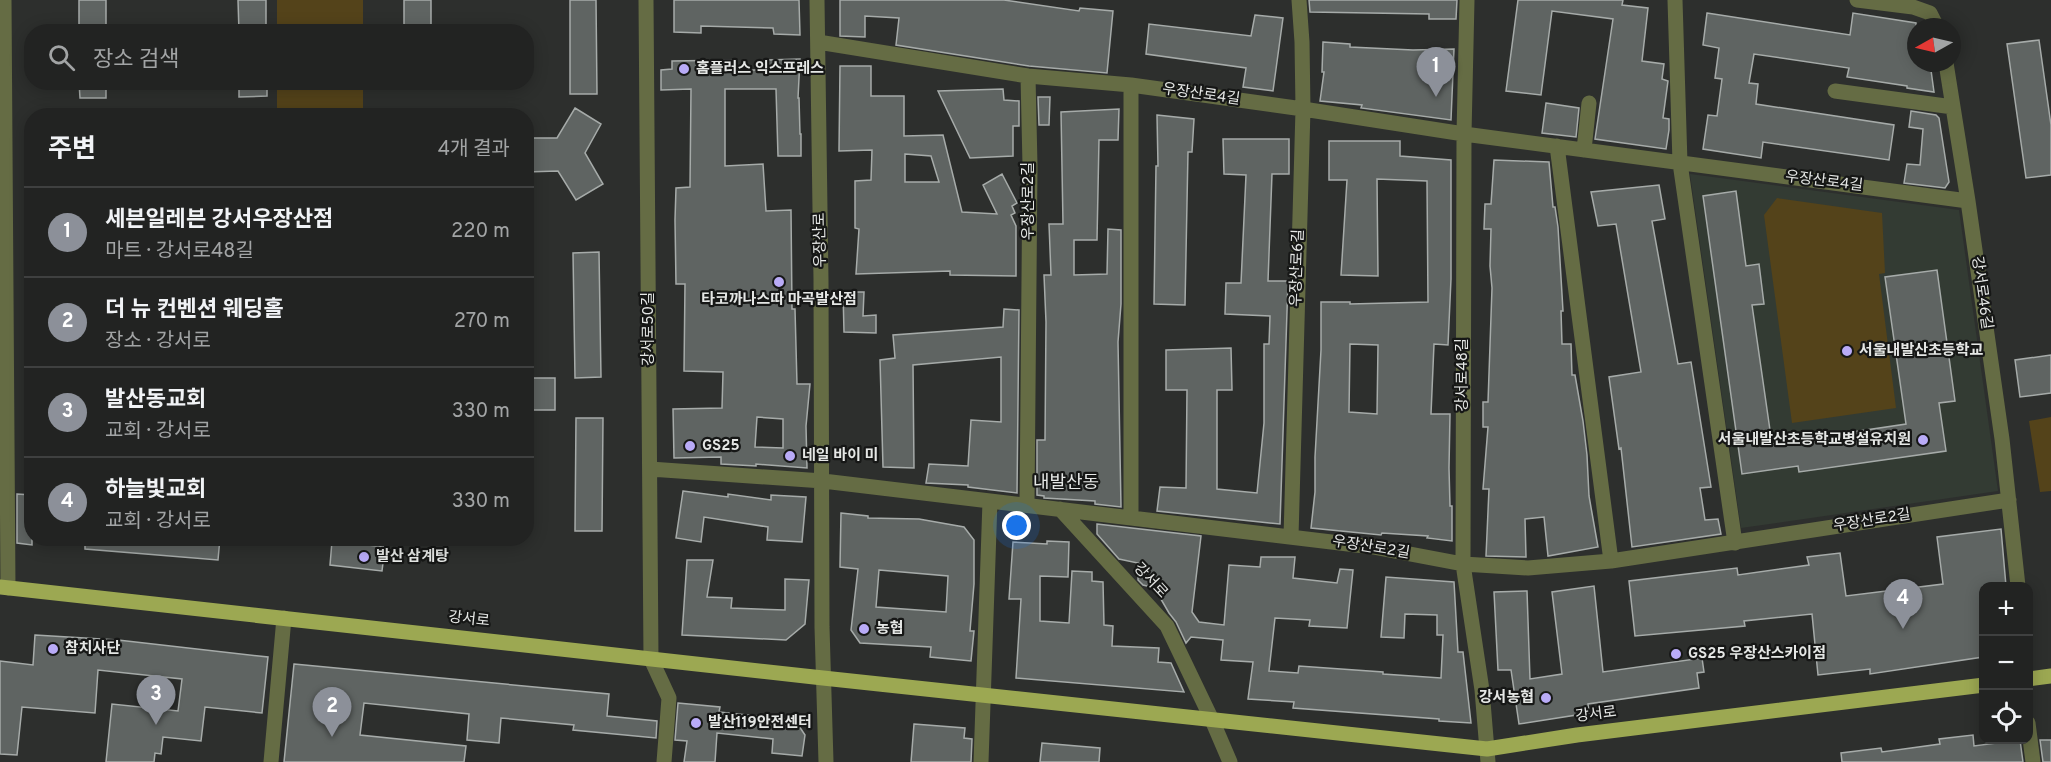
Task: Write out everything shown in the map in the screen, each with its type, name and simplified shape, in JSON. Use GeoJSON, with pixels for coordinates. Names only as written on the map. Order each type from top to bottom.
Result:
{"type":"FeatureCollection","features":[{"type":"Feature","properties":{"kind":"main road","name":"강서로"},"geometry":{"type":"LineString","coordinates":[[4,587],[1212,720],[1488,755],[1587,734],[1979,685]]}},
{"type":"Feature","properties":{"kind":"main road"},"geometry":{"type":"LineString","coordinates":[[2033,678],[2051,676]]}},
{"type":"Feature","properties":{"kind":"street"},"geometry":{"type":"LineString","coordinates":[[4,0],[2,53],[4,587]]}},
{"type":"Feature","properties":{"kind":"street","name":"강서로50길"},"geometry":{"type":"LineString","coordinates":[[646,0],[651,659]]}},
{"type":"Feature","properties":{"kind":"street","name":"우장산로"},"geometry":{"type":"LineString","coordinates":[[817,0],[823,678]]}},
{"type":"Feature","properties":{"kind":"street","name":"우장산로6길"},"geometry":{"type":"LineString","coordinates":[[1291,537],[1303,109],[1299,0]]}},
{"type":"Feature","properties":{"kind":"street","name":"강서로48길"},"geometry":{"type":"LineString","coordinates":[[1467,0],[1464,134],[1463,564],[1479,669],[1488,755]]}},
{"type":"Feature","properties":{"kind":"street"},"geometry":{"type":"LineString","coordinates":[[1675,0],[1680,163],[1735,543]]}},
{"type":"Feature","properties":{"kind":"street"},"geometry":{"type":"LineString","coordinates":[[1857,0],[1913,7],[1931,18]]}},
{"type":"Feature","properties":{"kind":"street","name":"우장산로4길"},"geometry":{"type":"LineString","coordinates":[[818,42],[1028,76],[1131,85],[1464,134],[1968,201]]}},
{"type":"Feature","properties":{"kind":"street","name":"강서로46길"},"geometry":{"type":"LineString","coordinates":[[1947,72],[1968,201],[2009,500],[2018,582]]}},
{"type":"Feature","properties":{"kind":"street","name":"우장산로2길"},"geometry":{"type":"LineString","coordinates":[[1027,505],[1030,166],[1028,76]]}},
{"type":"Feature","properties":{"kind":"street"},"geometry":{"type":"LineString","coordinates":[[1131,85],[1131,518]]}},
{"type":"Feature","properties":{"kind":"street"},"geometry":{"type":"LineString","coordinates":[[1835,91],[1953,107]]}},
{"type":"Feature","properties":{"kind":"street"},"geometry":{"type":"LineString","coordinates":[[1584,150],[1590,103]]}},
{"type":"Feature","properties":{"kind":"street"},"geometry":{"type":"LineString","coordinates":[[1557,146],[1611,561]]}},
{"type":"Feature","properties":{"kind":"street"},"geometry":{"type":"LineString","coordinates":[[650,469],[823,481]]}},
{"type":"Feature","properties":{"kind":"street","name":"우장산로2길"},"geometry":{"type":"LineString","coordinates":[[823,481],[1373,547],[1463,564],[1528,568],[1611,561],[2009,500]]}},
{"type":"Feature","properties":{"kind":"street"},"geometry":{"type":"LineString","coordinates":[[981,762],[990,501]]}},
{"type":"Feature","properties":{"kind":"street","name":"강서로"},"geometry":{"type":"LineString","coordinates":[[1060,509],[1167,626],[1230,762]]}},
{"type":"Feature","properties":{"kind":"street"},"geometry":{"type":"LineString","coordinates":[[272,762],[284,618]]}},
{"type":"Feature","properties":{"kind":"street"},"geometry":{"type":"LineString","coordinates":[[651,659],[669,698],[664,762]]}},
{"type":"Feature","properties":{"kind":"street"},"geometry":{"type":"LineString","coordinates":[[823,678],[826,762]]}},
{"type":"Feature","properties":{"kind":"street"},"geometry":{"type":"LineString","coordinates":[[2031,744],[2033,762]]}},
{"type":"Feature","properties":{"kind":"shaded area"},"geometry":{"type":"Polygon","coordinates":[[[277,0],[363,0],[363,24],[277,24],[277,0]]]}},
{"type":"Feature","properties":{"kind":"shaded area"},"geometry":{"type":"Polygon","coordinates":[[[277,90],[363,90],[363,108],[277,108],[277,90]]]}},
{"type":"Feature","properties":{"kind":"shaded area","name":"서울내발산초등학교"},"geometry":{"type":"Polygon","coordinates":[[[1690,174],[1959,210],[1998,491],[1741,528],[1690,174]]]}},
{"type":"Feature","properties":{"kind":"shaded area"},"geometry":{"type":"Polygon","coordinates":[[[1777,198],[1882,213],[1885,273],[1879,274],[1896,408],[1792,423],[1764,215],[1777,198]]]}},
{"type":"Feature","properties":{"kind":"shaded area"},"geometry":{"type":"Polygon","coordinates":[[[2051,417],[2051,491],[2040,492],[2029,421],[2051,417]]]}},
{"type":"Feature","properties":{"kind":"building"},"geometry":{"type":"Polygon","coordinates":[[[79,0],[106,0],[106,24],[79,24],[79,0]]]}},
{"type":"Feature","properties":{"kind":"building"},"geometry":{"type":"Polygon","coordinates":[[[238,0],[266,0],[266,24],[239,24],[238,0]]]}},
{"type":"Feature","properties":{"kind":"building"},"geometry":{"type":"Polygon","coordinates":[[[404,0],[431,0],[431,24],[404,24],[404,0]]]}},
{"type":"Feature","properties":{"kind":"building"},"geometry":{"type":"Polygon","coordinates":[[[570,0],[596,0],[597,94],[570,94],[570,0]]]}},
{"type":"Feature","properties":{"kind":"building"},"geometry":{"type":"Polygon","coordinates":[[[674,0],[799,0],[800,35],[774,34],[773,28],[701,26],[701,33],[674,32],[674,0]]]}},
{"type":"Feature","properties":{"kind":"building"},"geometry":{"type":"Polygon","coordinates":[[[840,0],[1004,0],[1079,11],[1080,8],[1113,11],[1107,73],[1029,66],[896,45],[899,18],[865,16],[865,37],[840,36],[840,0]]]}},
{"type":"Feature","properties":{"kind":"building"},"geometry":{"type":"Polygon","coordinates":[[[1309,0],[1457,0],[1456,19],[1429,19],[1429,14],[1310,12],[1309,0]]]}},
{"type":"Feature","properties":{"kind":"building"},"geometry":{"type":"Polygon","coordinates":[[[1518,0],[1623,0],[1622,5],[1648,8],[1642,61],[1664,64],[1662,79],[1668,81],[1663,118],[1669,119],[1666,149],[1595,139],[1613,19],[1552,11],[1541,95],[1506,91],[1518,0]]]}},
{"type":"Feature","properties":{"kind":"building"},"geometry":{"type":"Polygon","coordinates":[[[1707,13],[1850,35],[1853,13],[1907,22],[1907,72],[1931,72],[1934,92],[1847,77],[1849,68],[1754,54],[1749,83],[1758,84],[1756,104],[1894,125],[1889,160],[1763,142],[1761,158],[1703,149],[1708,115],[1717,116],[1722,79],[1715,78],[1719,48],[1703,45],[1707,13]]]}},
{"type":"Feature","properties":{"kind":"building"},"geometry":{"type":"Polygon","coordinates":[[[1255,15],[1283,18],[1273,91],[1243,87],[1246,68],[1146,54],[1149,24],[1251,36],[1255,15]]]}},
{"type":"Feature","properties":{"kind":"building"},"geometry":{"type":"Polygon","coordinates":[[[2039,40],[2051,125],[2051,175],[2026,178],[2007,44],[2039,40]]]}},
{"type":"Feature","properties":{"kind":"building"},"geometry":{"type":"Polygon","coordinates":[[[1323,42],[1350,44],[1350,47],[1454,49],[1451,120],[1361,108],[1362,105],[1320,101],[1324,72],[1322,72],[1323,42]]]}},
{"type":"Feature","properties":{"kind":"building"},"geometry":{"type":"Polygon","coordinates":[[[800,59],[798,98],[801,156],[778,156],[776,89],[725,89],[725,166],[763,164],[766,211],[791,210],[792,309],[795,309],[797,384],[810,384],[806,426],[807,468],[721,464],[721,457],[674,458],[673,409],[722,408],[723,372],[684,371],[685,284],[676,284],[675,220],[676,188],[690,187],[691,89],[661,90],[661,70],[672,69],[672,61],[736,60],[736,70],[768,70],[767,60],[800,59]],[[757,417],[755,447],[783,448],[783,419],[757,417]]]}},
{"type":"Feature","properties":{"kind":"building"},"geometry":{"type":"Polygon","coordinates":[[[840,66],[871,66],[871,96],[904,96],[904,136],[943,135],[962,212],[997,214],[983,185],[1002,174],[1017,203],[1012,206],[1015,213],[1011,215],[1016,226],[1016,276],[950,275],[950,271],[856,274],[859,229],[855,228],[855,181],[871,180],[872,150],[839,151],[840,66]],[[905,154],[905,182],[939,182],[931,156],[905,154]]]}},
{"type":"Feature","properties":{"kind":"building"},"geometry":{"type":"Polygon","coordinates":[[[1003,89],[1004,100],[1019,101],[1019,126],[1013,126],[1013,156],[970,158],[938,91],[1003,89]]]}},
{"type":"Feature","properties":{"kind":"building"},"geometry":{"type":"Polygon","coordinates":[[[80,90],[106,90],[106,98],[80,98],[80,90]]]}},
{"type":"Feature","properties":{"kind":"building"},"geometry":{"type":"Polygon","coordinates":[[[239,90],[267,90],[267,96],[239,97],[239,90]]]}},
{"type":"Feature","properties":{"kind":"building"},"geometry":{"type":"Polygon","coordinates":[[[1038,97],[1050,97],[1049,125],[1039,125],[1038,97]]]}},
{"type":"Feature","properties":{"kind":"building"},"geometry":{"type":"Polygon","coordinates":[[[1546,103],[1579,108],[1576,137],[1542,133],[1546,103]]]}},
{"type":"Feature","properties":{"kind":"building"},"geometry":{"type":"Polygon","coordinates":[[[575,108],[601,124],[585,153],[603,184],[576,200],[558,171],[534,172],[534,138],[557,138],[575,108]]]}},
{"type":"Feature","properties":{"kind":"building"},"geometry":{"type":"Polygon","coordinates":[[[1119,109],[1118,140],[1099,140],[1097,240],[1074,240],[1074,275],[1107,274],[1108,229],[1121,230],[1121,304],[1118,342],[1121,507],[1095,504],[1095,501],[1044,498],[1044,496],[1037,495],[1037,440],[1045,440],[1044,275],[1051,275],[1049,224],[1063,224],[1061,112],[1119,109]]]}},
{"type":"Feature","properties":{"kind":"building"},"geometry":{"type":"Polygon","coordinates":[[[1911,111],[1936,115],[1939,118],[1949,182],[1945,188],[1904,183],[1907,164],[1920,165],[1923,129],[1909,127],[1911,111]]]}},
{"type":"Feature","properties":{"kind":"building"},"geometry":{"type":"Polygon","coordinates":[[[1157,115],[1194,119],[1192,152],[1188,152],[1185,305],[1154,304],[1156,166],[1158,166],[1157,115]]]}},
{"type":"Feature","properties":{"kind":"building"},"geometry":{"type":"Polygon","coordinates":[[[1223,139],[1289,139],[1289,174],[1272,174],[1268,281],[1288,281],[1280,524],[1157,511],[1160,487],[1186,488],[1187,390],[1166,390],[1166,350],[1231,348],[1232,390],[1217,390],[1217,489],[1257,493],[1264,423],[1264,344],[1269,344],[1270,316],[1225,314],[1226,283],[1241,283],[1246,175],[1224,174],[1223,139]]]}},
{"type":"Feature","properties":{"kind":"building"},"geometry":{"type":"Polygon","coordinates":[[[1329,141],[1400,141],[1400,156],[1451,160],[1451,279],[1448,345],[1434,344],[1431,414],[1450,414],[1449,468],[1452,541],[1427,538],[1428,536],[1382,533],[1381,535],[1311,528],[1315,492],[1321,302],[1350,302],[1350,304],[1428,302],[1427,181],[1377,179],[1378,276],[1341,275],[1347,180],[1329,180],[1329,141]],[[1350,344],[1349,412],[1377,414],[1378,345],[1350,344]]]}},
{"type":"Feature","properties":{"kind":"building"},"geometry":{"type":"Polygon","coordinates":[[[1494,160],[1549,162],[1553,207],[1555,207],[1558,227],[1563,311],[1561,311],[1562,344],[1571,344],[1572,375],[1575,375],[1583,421],[1589,496],[1598,547],[1548,556],[1544,517],[1525,519],[1526,557],[1486,556],[1489,489],[1483,489],[1488,427],[1483,427],[1483,402],[1488,402],[1492,288],[1491,229],[1484,229],[1485,204],[1491,204],[1494,160]]]}},
{"type":"Feature","properties":{"kind":"building"},"geometry":{"type":"Polygon","coordinates":[[[1659,185],[1665,219],[1652,221],[1678,364],[1691,362],[1711,487],[1700,488],[1705,520],[1718,519],[1721,534],[1632,547],[1621,448],[1619,449],[1609,377],[1641,372],[1616,224],[1598,226],[1591,192],[1659,185]]]}},
{"type":"Feature","properties":{"kind":"building","name":"서울내발산초등학교"},"geometry":{"type":"Polygon","coordinates":[[[1736,191],[1746,266],[1759,264],[1764,304],[1752,305],[1772,444],[1906,424],[1885,277],[1937,270],[1955,401],[1939,403],[1946,451],[1799,472],[1798,466],[1742,474],[1703,196],[1736,191]]]}},
{"type":"Feature","properties":{"kind":"building"},"geometry":{"type":"Polygon","coordinates":[[[599,252],[601,377],[575,378],[573,253],[599,252]]]}},
{"type":"Feature","properties":{"kind":"building"},"geometry":{"type":"Polygon","coordinates":[[[843,292],[864,292],[863,316],[876,315],[876,333],[844,332],[843,292]]]}},
{"type":"Feature","properties":{"kind":"building"},"geometry":{"type":"Polygon","coordinates":[[[1004,309],[1019,310],[1017,493],[968,487],[968,485],[926,483],[929,464],[968,466],[971,420],[1001,422],[1001,357],[913,365],[914,468],[883,467],[880,360],[895,358],[893,335],[1003,327],[1004,309]]]}},
{"type":"Feature","properties":{"kind":"building"},"geometry":{"type":"Polygon","coordinates":[[[2051,355],[2051,393],[2020,397],[2015,360],[2051,355]]]}},
{"type":"Feature","properties":{"kind":"building"},"geometry":{"type":"Polygon","coordinates":[[[534,378],[555,378],[555,410],[534,410],[534,378]]]}},
{"type":"Feature","properties":{"kind":"building"},"geometry":{"type":"Polygon","coordinates":[[[576,418],[603,418],[602,531],[575,531],[576,418]]]}},
{"type":"Feature","properties":{"kind":"building"},"geometry":{"type":"Polygon","coordinates":[[[683,491],[771,500],[771,495],[806,497],[802,542],[767,540],[768,527],[704,517],[701,542],[676,538],[683,491]]]}},
{"type":"Feature","properties":{"kind":"building"},"geometry":{"type":"Polygon","coordinates":[[[17,494],[24,494],[24,544],[17,543],[17,494]]]}},
{"type":"Feature","properties":{"kind":"building"},"geometry":{"type":"Polygon","coordinates":[[[841,513],[868,516],[868,518],[919,519],[964,527],[974,540],[974,584],[970,631],[974,631],[971,661],[930,657],[931,647],[860,643],[851,630],[858,569],[840,567],[841,513]],[[879,570],[876,607],[946,612],[948,576],[879,570]]]}},
{"type":"Feature","properties":{"kind":"building"},"geometry":{"type":"Polygon","coordinates":[[[1097,524],[1201,536],[1192,612],[1199,622],[1224,625],[1229,565],[1260,567],[1261,557],[1295,557],[1293,578],[1337,583],[1340,569],[1353,570],[1347,628],[1309,626],[1310,620],[1275,618],[1269,671],[1298,673],[1299,666],[1441,678],[1443,635],[1437,635],[1437,615],[1405,614],[1404,638],[1381,637],[1386,577],[1454,582],[1458,652],[1463,652],[1471,723],[1293,708],[1294,702],[1248,699],[1253,662],[1221,660],[1223,640],[1191,637],[1186,643],[1158,594],[1159,589],[1143,585],[1138,580],[1138,563],[1119,559],[1097,534],[1097,524]]]}},
{"type":"Feature","properties":{"kind":"building"},"geometry":{"type":"Polygon","coordinates":[[[2001,529],[2006,582],[1979,582],[1979,658],[1870,674],[1870,669],[1818,675],[1812,614],[1744,621],[1745,626],[1635,636],[1629,581],[1737,568],[1738,575],[1809,565],[1807,557],[1840,553],[1846,596],[1943,584],[1937,537],[2001,529]]]}},
{"type":"Feature","properties":{"kind":"building"},"geometry":{"type":"Polygon","coordinates":[[[1047,541],[1069,542],[1068,577],[1040,576],[1040,621],[1069,623],[1072,571],[1092,572],[1092,581],[1103,582],[1104,625],[1113,626],[1112,646],[1159,648],[1158,662],[1171,663],[1184,692],[1016,678],[1021,599],[1009,599],[1013,542],[1047,544],[1047,541]]]}},
{"type":"Feature","properties":{"kind":"building"},"geometry":{"type":"Polygon","coordinates":[[[85,546],[219,546],[218,560],[85,549],[85,546]]]}},
{"type":"Feature","properties":{"kind":"building"},"geometry":{"type":"Polygon","coordinates":[[[332,546],[385,547],[382,571],[330,565],[332,546]]]}},
{"type":"Feature","properties":{"kind":"building"},"geometry":{"type":"Polygon","coordinates":[[[687,560],[713,560],[707,597],[732,598],[731,608],[785,610],[785,579],[809,580],[805,624],[786,640],[682,635],[687,560]]]}},
{"type":"Feature","properties":{"kind":"building"},"geometry":{"type":"Polygon","coordinates":[[[1594,586],[1603,672],[1702,658],[1704,672],[1697,673],[1699,688],[1588,704],[1589,713],[1519,724],[1511,670],[1498,670],[1494,592],[1527,591],[1530,679],[1562,674],[1552,592],[1594,586]]]}},
{"type":"Feature","properties":{"kind":"building"},"geometry":{"type":"Polygon","coordinates":[[[35,635],[118,640],[268,657],[262,713],[205,707],[201,741],[163,737],[161,754],[155,753],[154,762],[106,762],[112,704],[178,711],[182,679],[98,670],[95,713],[22,707],[17,755],[0,754],[0,661],[33,665],[35,635]]]}},
{"type":"Feature","properties":{"kind":"building"},"geometry":{"type":"Polygon","coordinates":[[[294,664],[609,694],[607,716],[657,721],[656,738],[573,730],[574,725],[501,718],[499,743],[467,740],[469,714],[364,703],[360,735],[466,746],[464,762],[284,762],[294,664]]]}},
{"type":"Feature","properties":{"kind":"building"},"geometry":{"type":"Polygon","coordinates":[[[678,703],[720,707],[719,712],[795,720],[805,735],[802,756],[772,753],[773,739],[717,733],[715,762],[684,762],[687,741],[675,740],[678,703]]]}},
{"type":"Feature","properties":{"kind":"building"},"geometry":{"type":"Polygon","coordinates":[[[914,724],[965,728],[964,738],[972,739],[971,762],[911,762],[914,724]]]}},
{"type":"Feature","properties":{"kind":"building"},"geometry":{"type":"Polygon","coordinates":[[[1973,735],[1974,746],[2021,744],[2023,762],[1842,762],[1841,753],[1881,748],[1882,752],[1940,744],[1939,739],[1973,735]]]}},
{"type":"Feature","properties":{"kind":"building"},"geometry":{"type":"Polygon","coordinates":[[[2040,740],[2051,740],[2051,762],[2043,762],[2040,740]]]}},
{"type":"Feature","properties":{"kind":"building"},"geometry":{"type":"Polygon","coordinates":[[[1042,743],[1100,748],[1099,762],[1040,762],[1042,743]]]}},
{"type":"Feature","properties":{"kind":"place","name":"홈플러스 익스프레스"},"geometry":{"type":"Point","coordinates":[684,69]}},
{"type":"Feature","properties":{"kind":"place","name":"세븐일레븐 강서우장산점"},"geometry":{"type":"Point","coordinates":[1436,97]}},
{"type":"Feature","properties":{"kind":"place","name":"타코까나스따 마곡발산점"},"geometry":{"type":"Point","coordinates":[779,282]}},
{"type":"Feature","properties":{"kind":"place","name":"서울내발산초등학교"},"geometry":{"type":"Point","coordinates":[1847,351]}},
{"type":"Feature","properties":{"kind":"place","name":"서울내발산초등학교병설유치원"},"geometry":{"type":"Point","coordinates":[1923,440]}},
{"type":"Feature","properties":{"kind":"place","name":"GS25"},"geometry":{"type":"Point","coordinates":[690,446]}},
{"type":"Feature","properties":{"kind":"place","name":"네일 바이 미"},"geometry":{"type":"Point","coordinates":[790,456]}},
{"type":"Feature","properties":{"kind":"place","name":"발산 삼계탕"},"geometry":{"type":"Point","coordinates":[364,557]}},
{"type":"Feature","properties":{"kind":"place","name":"농협"},"geometry":{"type":"Point","coordinates":[864,629]}},
{"type":"Feature","properties":{"kind":"place","name":"하늘빛교회"},"geometry":{"type":"Point","coordinates":[1903,629]}},
{"type":"Feature","properties":{"kind":"place","name":"참치사단"},"geometry":{"type":"Point","coordinates":[53,649]}},
{"type":"Feature","properties":{"kind":"place","name":"GS25 우장산스카이점"},"geometry":{"type":"Point","coordinates":[1676,654]}},
{"type":"Feature","properties":{"kind":"place","name":"강서농협"},"geometry":{"type":"Point","coordinates":[1546,698]}},
{"type":"Feature","properties":{"kind":"place","name":"발산119안전센터"},"geometry":{"type":"Point","coordinates":[696,723]}},
{"type":"Feature","properties":{"kind":"place","name":"발산동교회"},"geometry":{"type":"Point","coordinates":[156,725]}},
{"type":"Feature","properties":{"kind":"place","name":"더 뉴 컨벤션 웨딩홀"},"geometry":{"type":"Point","coordinates":[332,737]}},
{"type":"Feature","properties":{"kind":"district","name":"내발산동"},"geometry":{"type":"Point","coordinates":[1066,483]}}]}
